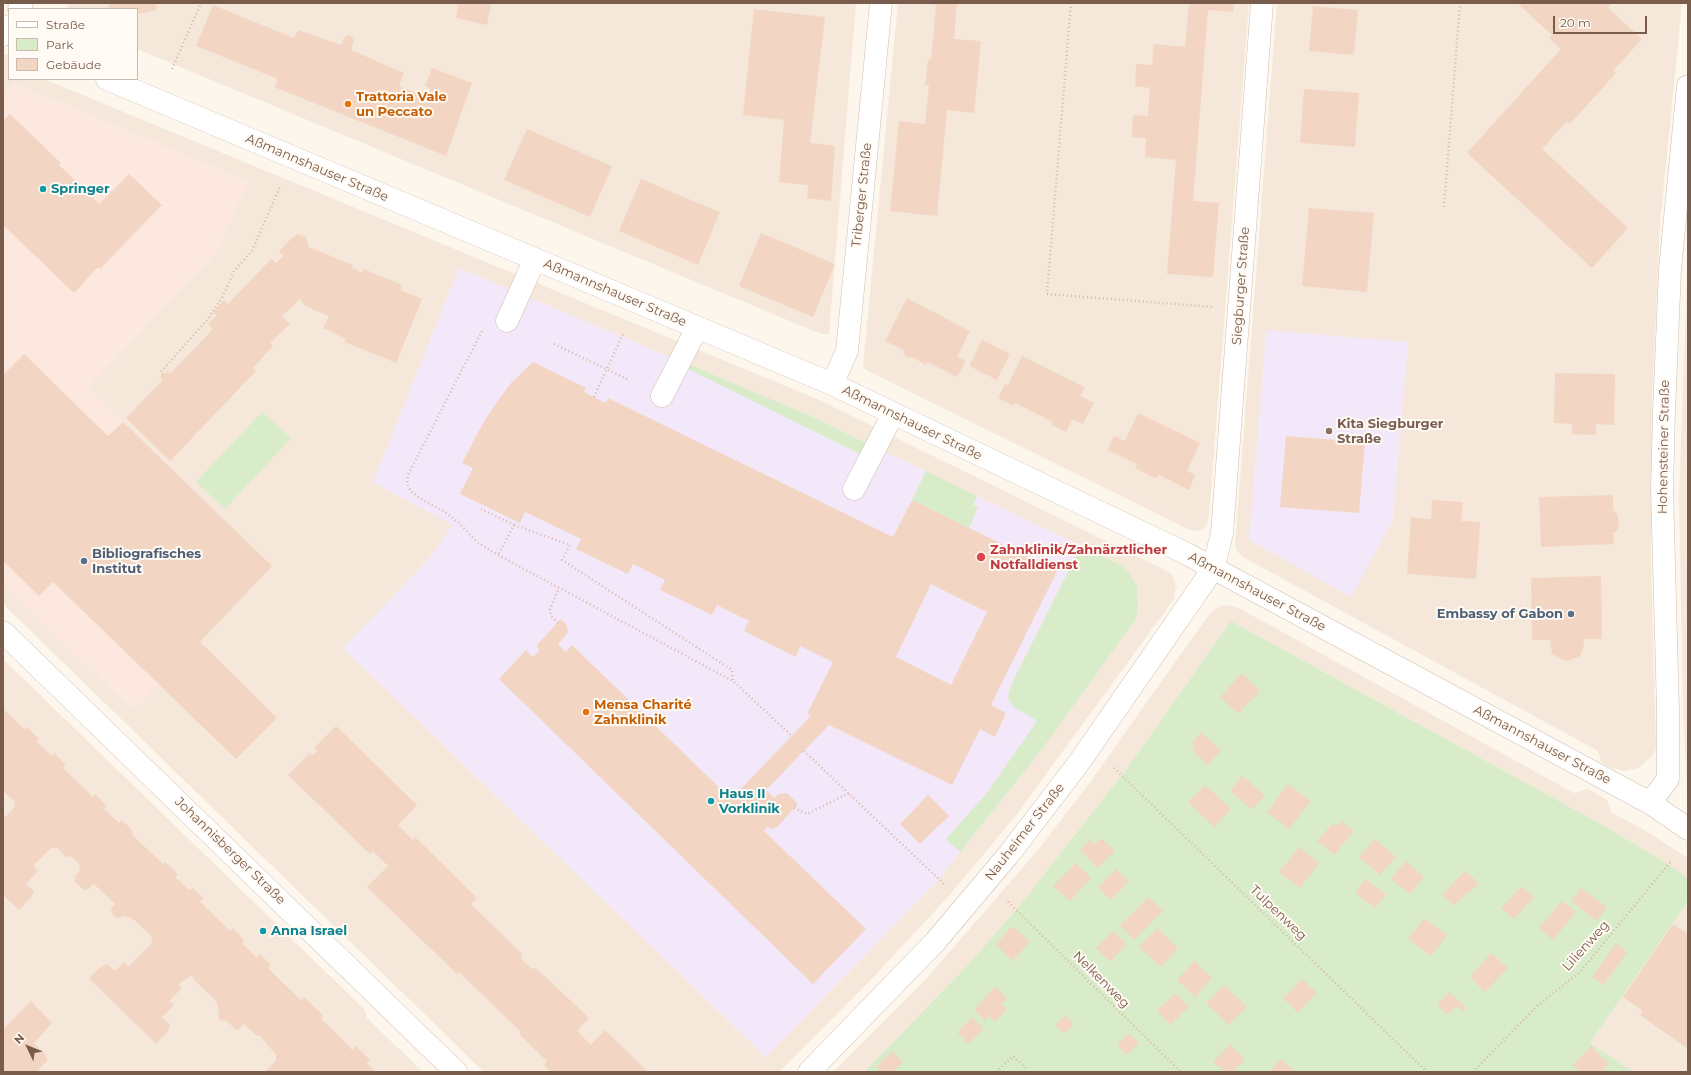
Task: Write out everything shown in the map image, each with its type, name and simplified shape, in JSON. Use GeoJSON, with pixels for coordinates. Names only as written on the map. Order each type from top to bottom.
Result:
{"type":"FeatureCollection","features":[{"type":"Feature","properties":{"kind":"street","name":"Triberger Straße"},"geometry":{"type":"LineString","coordinates":[[832,384],[847,351],[881,3]]}},
{"type":"Feature","properties":{"kind":"street","name":"Siegburger Straße"},"geometry":{"type":"LineString","coordinates":[[1213,569],[1222,533],[1262,3]]}},
{"type":"Feature","properties":{"kind":"street","name":"Aßmannshauser Straße"},"geometry":{"type":"LineString","coordinates":[[109,80],[832,384],[1187,554],[1650,803],[1688,829]]}},
{"type":"Feature","properties":{"kind":"street","name":"Hohensteiner Straße"},"geometry":{"type":"LineString","coordinates":[[1650,803],[1668,779],[1668,710],[1662,488],[1664,412],[1670,268],[1688,87]]}},
{"type":"Feature","properties":{"kind":"street"},"geometry":{"type":"LineString","coordinates":[[507,321],[535,259]]}},
{"type":"Feature","properties":{"kind":"street"},"geometry":{"type":"LineString","coordinates":[[662,396],[697,328]]}},
{"type":"Feature","properties":{"kind":"street"},"geometry":{"type":"LineString","coordinates":[[854,489],[893,414]]}},
{"type":"Feature","properties":{"kind":"street","name":"Nauheimer Straße"},"geometry":{"type":"LineString","coordinates":[[809,1072],[932,946],[1009,854],[1078,764],[1213,569]]}},
{"type":"Feature","properties":{"kind":"street","name":"Johannisberger Straße"},"geometry":{"type":"LineString","coordinates":[[3,632],[456,1072]]}},
{"type":"Feature","properties":{"kind":"path"},"geometry":{"type":"LineString","coordinates":[[172,69],[201,3]]}},
{"type":"Feature","properties":{"kind":"path"},"geometry":{"type":"LineString","coordinates":[[1071,3],[1047,294],[1239,310]]}},
{"type":"Feature","properties":{"kind":"path"},"geometry":{"type":"LineString","coordinates":[[1444,207],[1460,3]]}},
{"type":"Feature","properties":{"kind":"path"},"geometry":{"type":"LineString","coordinates":[[163,375],[161,372],[207,320],[222,298],[234,271],[252,251],[280,188]]}},
{"type":"Feature","properties":{"kind":"path"},"geometry":{"type":"LineString","coordinates":[[484,327],[408,475],[407,483],[410,490],[420,498],[445,512],[458,522],[477,542],[498,555],[733,681],[792,736]]}},
{"type":"Feature","properties":{"kind":"path"},"geometry":{"type":"LineString","coordinates":[[594,397],[624,332]]}},
{"type":"Feature","properties":{"kind":"path"},"geometry":{"type":"LineString","coordinates":[[554,344],[627,379]]}},
{"type":"Feature","properties":{"kind":"path"},"geometry":{"type":"LineString","coordinates":[[481,508],[514,525],[570,545],[562,560],[732,670],[733,681]]}},
{"type":"Feature","properties":{"kind":"path"},"geometry":{"type":"LineString","coordinates":[[498,555],[514,525]]}},
{"type":"Feature","properties":{"kind":"path"},"geometry":{"type":"LineString","coordinates":[[558,623],[551,616],[550,609],[559,588]]}},
{"type":"Feature","properties":{"kind":"path"},"geometry":{"type":"LineString","coordinates":[[804,750],[944,884]]}},
{"type":"Feature","properties":{"kind":"path","name":"Tulpenweg"},"geometry":{"type":"LineString","coordinates":[[1114,768],[1427,1072]]}},
{"type":"Feature","properties":{"kind":"path"},"geometry":{"type":"LineString","coordinates":[[794,808],[806,814],[849,794]]}},
{"type":"Feature","properties":{"kind":"path","name":"Lilienweg"},"geometry":{"type":"LineString","coordinates":[[1473,1072],[1537,1006],[1579,973],[1672,860]]}},
{"type":"Feature","properties":{"kind":"path","name":"Nelkenweg"},"geometry":{"type":"LineString","coordinates":[[1008,902],[1181,1072]]}},
{"type":"Feature","properties":{"kind":"path"},"geometry":{"type":"LineString","coordinates":[[996,1072],[1013,1056],[1027,1069]]}},
{"type":"Feature","properties":{"kind":"shaded area"},"geometry":{"type":"Polygon","coordinates":[[[68,3],[856,3],[829,334],[821,334],[138,49],[138,8],[67,8],[68,3]]]}},
{"type":"Feature","properties":{"kind":"shaded area"},"geometry":{"type":"Polygon","coordinates":[[[898,3],[1249,3],[1209,515],[1207,525],[1202,530],[1190,530],[866,370],[863,366],[898,3]]]}},
{"type":"Feature","properties":{"kind":"shaded area"},"geometry":{"type":"Polygon","coordinates":[[[1277,3],[1682,3],[1660,224],[1652,398],[1651,564],[1656,749],[1652,756],[1639,768],[1624,771],[1609,767],[1601,762],[1598,751],[1243,557],[1236,550],[1235,545],[1277,3]]]}},
{"type":"Feature","properties":{"kind":"shaded area"},"geometry":{"type":"Polygon","coordinates":[[[8,54],[8,80],[46,80],[817,399],[1165,570],[1171,574],[1176,584],[1174,599],[1014,818],[948,897],[865,986],[779,1072],[484,1072],[3,604],[3,583],[133,710],[87,387],[195,275],[218,249],[247,181],[15,84],[3,96],[3,55],[8,54]],[[459,268],[418,371],[453,525],[430,557],[344,649],[766,1057],[937,881],[1043,748],[1136,619],[1138,607],[1127,570],[1119,564],[913,465],[459,268]]]}},
{"type":"Feature","properties":{"kind":"shaded area"},"geometry":{"type":"Polygon","coordinates":[[[14,84],[248,181],[218,249],[195,275],[87,387],[272,566],[133,710],[3,583],[3,96],[14,84]]]}},
{"type":"Feature","properties":{"kind":"shaded area"},"geometry":{"type":"Polygon","coordinates":[[[1688,252],[1688,806],[1683,711],[1679,497],[1688,252]]]}},
{"type":"Feature","properties":{"kind":"shaded area"},"geometry":{"type":"Polygon","coordinates":[[[459,268],[813,417],[1119,564],[1127,570],[1137,586],[1138,607],[1136,619],[1043,748],[937,881],[766,1057],[343,648],[430,557],[452,525],[373,482],[459,268]]]}},
{"type":"Feature","properties":{"kind":"shaded area","name":"Kita Siegburger Straße"},"geometry":{"type":"Polygon","coordinates":[[[1266,330],[1408,342],[1393,520],[1351,597],[1249,540],[1266,330]]]}},
{"type":"Feature","properties":{"kind":"shaded area"},"geometry":{"type":"Polygon","coordinates":[[[1223,605],[1237,607],[1574,793],[1588,789],[1607,800],[1612,813],[1644,830],[1688,858],[1688,878],[1668,864],[1599,823],[1231,621],[1125,771],[1016,910],[965,968],[864,1072],[833,1072],[927,978],[1038,850],[1091,781],[1210,613],[1223,605]]]}},
{"type":"Feature","properties":{"kind":"shaded area"},"geometry":{"type":"Polygon","coordinates":[[[3,659],[365,1010],[367,1018],[423,1072],[3,1072],[3,659]]]}},
{"type":"Feature","properties":{"kind":"shaded area"},"geometry":{"type":"Polygon","coordinates":[[[1688,901],[1688,1072],[1633,1072],[1590,1043],[1688,901]]]}},
{"type":"Feature","properties":{"kind":"green space"},"geometry":{"type":"Polygon","coordinates":[[[688,364],[813,417],[866,443],[860,454],[686,368],[688,364]]]}},
{"type":"Feature","properties":{"kind":"green space"},"geometry":{"type":"Polygon","coordinates":[[[262,412],[291,438],[225,509],[196,482],[262,412]]]}},
{"type":"Feature","properties":{"kind":"green space"},"geometry":{"type":"Polygon","coordinates":[[[926,471],[977,496],[973,505],[978,507],[969,528],[912,500],[926,471]]]}},
{"type":"Feature","properties":{"kind":"green space"},"geometry":{"type":"Polygon","coordinates":[[[1081,546],[1119,564],[1127,570],[1137,586],[1138,607],[1136,619],[1043,748],[960,852],[946,839],[987,793],[1037,721],[1014,707],[1009,701],[1008,696],[1011,685],[1081,546]]]}},
{"type":"Feature","properties":{"kind":"green space"},"geometry":{"type":"Polygon","coordinates":[[[1231,621],[1599,823],[1668,864],[1688,878],[1688,901],[1590,1043],[1633,1072],[864,1072],[965,968],[1016,910],[1125,771],[1231,621]]]}},
{"type":"Feature","properties":{"kind":"building"},"geometry":{"type":"Polygon","coordinates":[[[108,3],[156,3],[157,10],[138,14],[138,8],[109,8],[108,3]]]}},
{"type":"Feature","properties":{"kind":"building"},"geometry":{"type":"Polygon","coordinates":[[[458,3],[491,3],[487,25],[456,18],[458,3]]]}},
{"type":"Feature","properties":{"kind":"building"},"geometry":{"type":"Polygon","coordinates":[[[924,3],[957,3],[954,39],[981,41],[974,113],[947,110],[937,216],[890,211],[899,121],[925,124],[929,85],[925,85],[928,59],[931,60],[936,5],[924,3]]]}},
{"type":"Feature","properties":{"kind":"building"},"geometry":{"type":"Polygon","coordinates":[[[1189,3],[1234,3],[1233,12],[1208,10],[1193,201],[1219,203],[1213,277],[1167,274],[1176,160],[1145,157],[1146,138],[1132,137],[1133,115],[1148,116],[1150,88],[1135,86],[1136,64],[1152,65],[1154,44],[1185,47],[1189,3]]]}},
{"type":"Feature","properties":{"kind":"building"},"geometry":{"type":"Polygon","coordinates":[[[1517,3],[1612,3],[1608,8],[1642,39],[1613,71],[1616,73],[1570,124],[1567,121],[1542,149],[1628,228],[1592,268],[1467,153],[1561,49],[1549,38],[1552,35],[1517,3]]]}},
{"type":"Feature","properties":{"kind":"building"},"geometry":{"type":"Polygon","coordinates":[[[213,5],[294,38],[298,30],[341,45],[344,38],[350,35],[354,40],[351,50],[404,73],[399,86],[426,97],[430,88],[425,86],[432,68],[472,83],[446,156],[274,87],[278,79],[196,46],[213,5]]]}},
{"type":"Feature","properties":{"kind":"building"},"geometry":{"type":"Polygon","coordinates":[[[1313,6],[1358,10],[1354,55],[1309,51],[1313,6]]]}},
{"type":"Feature","properties":{"kind":"building"},"geometry":{"type":"Polygon","coordinates":[[[754,9],[825,17],[810,143],[835,146],[831,201],[807,198],[808,185],[779,182],[784,120],[743,115],[754,9]]]}},
{"type":"Feature","properties":{"kind":"building"},"geometry":{"type":"Polygon","coordinates":[[[1304,89],[1359,93],[1355,147],[1300,143],[1304,89]]]}},
{"type":"Feature","properties":{"kind":"building","name":"Springer"},"geometry":{"type":"Polygon","coordinates":[[[10,114],[61,163],[59,165],[99,204],[129,174],[162,205],[100,269],[98,267],[74,293],[3,225],[3,121],[10,114]]]}},
{"type":"Feature","properties":{"kind":"building"},"geometry":{"type":"Polygon","coordinates":[[[527,129],[612,166],[590,217],[504,180],[527,129]]]}},
{"type":"Feature","properties":{"kind":"building"},"geometry":{"type":"Polygon","coordinates":[[[641,179],[720,212],[698,265],[619,231],[641,179]]]}},
{"type":"Feature","properties":{"kind":"building"},"geometry":{"type":"Polygon","coordinates":[[[1309,208],[1374,213],[1367,292],[1302,286],[1309,208]]]}},
{"type":"Feature","properties":{"kind":"building"},"geometry":{"type":"Polygon","coordinates":[[[761,233],[835,264],[813,317],[739,286],[761,233]]]}},
{"type":"Feature","properties":{"kind":"building"},"geometry":{"type":"Polygon","coordinates":[[[298,234],[306,237],[309,247],[353,265],[352,268],[362,273],[364,269],[402,285],[401,290],[422,299],[396,363],[345,342],[346,339],[323,328],[329,316],[305,306],[300,299],[282,316],[290,324],[270,343],[273,346],[253,368],[256,371],[170,461],[126,418],[163,380],[160,378],[167,371],[170,374],[213,329],[208,324],[217,315],[213,312],[224,300],[228,304],[271,259],[276,263],[283,256],[279,251],[298,234]]]}},
{"type":"Feature","properties":{"kind":"building"},"geometry":{"type":"Polygon","coordinates":[[[907,298],[970,331],[957,357],[966,361],[957,377],[927,362],[926,365],[912,357],[909,358],[903,355],[905,351],[885,341],[907,298]]]}},
{"type":"Feature","properties":{"kind":"building"},"geometry":{"type":"Polygon","coordinates":[[[982,340],[1010,354],[997,380],[969,366],[982,340]]]}},
{"type":"Feature","properties":{"kind":"building"},"geometry":{"type":"Polygon","coordinates":[[[24,354],[108,436],[123,422],[272,566],[200,642],[277,718],[236,759],[53,582],[39,596],[3,561],[3,375],[24,354]]]}},
{"type":"Feature","properties":{"kind":"building"},"geometry":{"type":"Polygon","coordinates":[[[1022,356],[1085,387],[1080,396],[1094,403],[1083,424],[1072,419],[1066,432],[1052,425],[1053,422],[1015,403],[1014,406],[998,398],[1005,384],[1008,385],[1022,356]]]}},
{"type":"Feature","properties":{"kind":"building"},"geometry":{"type":"Polygon","coordinates":[[[533,362],[586,388],[584,392],[606,403],[608,398],[893,537],[912,500],[1057,571],[991,705],[1006,713],[995,737],[980,729],[952,785],[829,725],[766,790],[774,798],[779,794],[787,793],[798,804],[777,827],[772,829],[767,827],[764,831],[866,929],[813,984],[499,679],[526,650],[533,657],[539,651],[537,645],[561,619],[566,624],[568,632],[558,645],[566,652],[572,645],[731,799],[811,716],[807,714],[833,662],[800,646],[796,657],[744,631],[749,621],[717,605],[712,615],[660,590],[665,580],[633,564],[628,574],[576,549],[581,539],[525,512],[520,523],[460,494],[473,468],[462,463],[483,423],[511,383],[533,362]],[[931,584],[896,657],[951,685],[987,612],[931,584]]]}},
{"type":"Feature","properties":{"kind":"building"},"geometry":{"type":"Polygon","coordinates":[[[1555,373],[1615,374],[1614,425],[1596,424],[1596,435],[1572,434],[1572,424],[1554,423],[1555,373]]]}},
{"type":"Feature","properties":{"kind":"building"},"geometry":{"type":"Polygon","coordinates":[[[1138,413],[1200,443],[1187,471],[1195,475],[1189,490],[1159,475],[1157,478],[1153,477],[1135,468],[1137,464],[1107,450],[1114,436],[1125,441],[1138,413]]]}},
{"type":"Feature","properties":{"kind":"building"},"geometry":{"type":"Polygon","coordinates":[[[1286,436],[1365,442],[1359,513],[1280,507],[1286,436]]]}},
{"type":"Feature","properties":{"kind":"building"},"geometry":{"type":"Polygon","coordinates":[[[1613,495],[1613,511],[1615,511],[1618,516],[1619,527],[1616,532],[1613,532],[1614,544],[1541,547],[1539,497],[1613,495]]]}},
{"type":"Feature","properties":{"kind":"building"},"geometry":{"type":"Polygon","coordinates":[[[1432,500],[1463,502],[1461,521],[1480,522],[1476,579],[1407,574],[1411,517],[1431,519],[1432,500]]]}},
{"type":"Feature","properties":{"kind":"building"},"geometry":{"type":"Polygon","coordinates":[[[1601,576],[1602,639],[1583,639],[1584,646],[1580,656],[1568,661],[1562,660],[1552,654],[1550,640],[1532,640],[1531,578],[1601,576]]]}},
{"type":"Feature","properties":{"kind":"building"},"geometry":{"type":"Polygon","coordinates":[[[1242,673],[1260,691],[1238,714],[1220,697],[1242,673]]]}},
{"type":"Feature","properties":{"kind":"building"},"geometry":{"type":"Polygon","coordinates":[[[3,709],[25,730],[27,727],[39,739],[37,742],[52,756],[54,753],[66,765],[63,768],[93,797],[95,794],[107,806],[104,809],[119,823],[122,820],[133,831],[131,834],[163,864],[165,862],[178,874],[175,877],[189,890],[192,888],[204,898],[200,902],[230,931],[233,928],[244,940],[242,943],[256,957],[260,954],[271,965],[268,968],[301,1000],[304,997],[323,1015],[321,1019],[352,1050],[356,1046],[370,1060],[367,1063],[376,1072],[265,1072],[276,1061],[276,1055],[260,1036],[257,1036],[244,1024],[237,1031],[227,1021],[220,1020],[218,1016],[219,1010],[217,1002],[194,980],[192,975],[179,984],[182,988],[169,1001],[174,1005],[162,1017],[170,1025],[168,1031],[156,1044],[89,978],[102,966],[107,964],[115,971],[124,962],[128,967],[151,944],[153,938],[132,918],[124,916],[119,918],[114,916],[111,911],[115,904],[94,884],[88,889],[84,890],[75,882],[75,876],[79,872],[80,865],[70,856],[67,858],[57,847],[51,848],[33,866],[38,871],[26,884],[34,891],[32,896],[19,910],[3,895],[3,819],[14,808],[15,802],[3,791],[3,709]]]}},
{"type":"Feature","properties":{"kind":"building"},"geometry":{"type":"Polygon","coordinates":[[[336,726],[417,805],[398,825],[413,840],[415,837],[477,898],[471,904],[522,954],[521,959],[532,969],[536,968],[589,1018],[577,1031],[591,1045],[605,1030],[648,1072],[551,1072],[544,1065],[547,1061],[520,1035],[520,1031],[460,973],[457,974],[367,887],[388,866],[373,851],[370,854],[288,775],[310,753],[313,755],[317,751],[314,748],[336,726]]]}},
{"type":"Feature","properties":{"kind":"building"},"geometry":{"type":"Polygon","coordinates":[[[1201,732],[1221,750],[1208,765],[1192,751],[1195,747],[1192,744],[1201,732]]]}},
{"type":"Feature","properties":{"kind":"building"},"geometry":{"type":"Polygon","coordinates":[[[1242,776],[1265,795],[1252,810],[1230,791],[1242,776]]]}},
{"type":"Feature","properties":{"kind":"building"},"geometry":{"type":"Polygon","coordinates":[[[1288,784],[1311,801],[1289,829],[1267,812],[1288,784]]]}},
{"type":"Feature","properties":{"kind":"building"},"geometry":{"type":"Polygon","coordinates":[[[1205,785],[1231,809],[1214,827],[1188,802],[1205,785]]]}},
{"type":"Feature","properties":{"kind":"building"},"geometry":{"type":"Polygon","coordinates":[[[928,795],[949,816],[920,844],[900,824],[928,795]]]}},
{"type":"Feature","properties":{"kind":"building"},"geometry":{"type":"Polygon","coordinates":[[[1342,821],[1354,831],[1334,855],[1317,841],[1333,823],[1337,826],[1342,821]]]}},
{"type":"Feature","properties":{"kind":"building"},"geometry":{"type":"Polygon","coordinates":[[[1101,838],[1115,851],[1098,868],[1080,850],[1090,840],[1095,845],[1101,838]]]}},
{"type":"Feature","properties":{"kind":"building"},"geometry":{"type":"Polygon","coordinates":[[[1375,839],[1396,857],[1380,875],[1359,857],[1375,839]]]}},
{"type":"Feature","properties":{"kind":"building"},"geometry":{"type":"Polygon","coordinates":[[[1299,847],[1319,863],[1300,888],[1279,872],[1299,847]]]}},
{"type":"Feature","properties":{"kind":"building"},"geometry":{"type":"Polygon","coordinates":[[[1406,861],[1424,877],[1410,894],[1391,879],[1406,861]]]}},
{"type":"Feature","properties":{"kind":"building"},"geometry":{"type":"Polygon","coordinates":[[[1076,863],[1091,878],[1070,901],[1053,886],[1076,863]]]}},
{"type":"Feature","properties":{"kind":"building"},"geometry":{"type":"Polygon","coordinates":[[[1116,869],[1129,882],[1110,900],[1098,887],[1116,869]]]}},
{"type":"Feature","properties":{"kind":"building"},"geometry":{"type":"Polygon","coordinates":[[[1465,871],[1479,883],[1454,906],[1442,895],[1465,871]]]}},
{"type":"Feature","properties":{"kind":"building"},"geometry":{"type":"Polygon","coordinates":[[[1365,879],[1386,894],[1375,908],[1355,893],[1365,879]]]}},
{"type":"Feature","properties":{"kind":"building"},"geometry":{"type":"Polygon","coordinates":[[[1522,886],[1534,897],[1514,919],[1501,908],[1522,886]]]}},
{"type":"Feature","properties":{"kind":"building"},"geometry":{"type":"Polygon","coordinates":[[[1581,888],[1607,907],[1596,921],[1571,901],[1581,888]]]}},
{"type":"Feature","properties":{"kind":"building"},"geometry":{"type":"Polygon","coordinates":[[[1149,897],[1163,911],[1134,940],[1120,925],[1149,897]]]}},
{"type":"Feature","properties":{"kind":"building"},"geometry":{"type":"Polygon","coordinates":[[[1562,901],[1576,912],[1553,940],[1539,928],[1562,901]]]}},
{"type":"Feature","properties":{"kind":"building"},"geometry":{"type":"Polygon","coordinates":[[[1424,918],[1447,935],[1431,956],[1408,939],[1424,918]]]}},
{"type":"Feature","properties":{"kind":"building"},"geometry":{"type":"Polygon","coordinates":[[[1673,924],[1688,934],[1688,1049],[1640,1015],[1643,1011],[1623,997],[1673,924]]]}},
{"type":"Feature","properties":{"kind":"building"},"geometry":{"type":"Polygon","coordinates":[[[1012,926],[1030,941],[1013,961],[996,945],[1012,926]]]}},
{"type":"Feature","properties":{"kind":"building"},"geometry":{"type":"Polygon","coordinates":[[[1157,928],[1178,948],[1161,967],[1139,947],[1157,928]]]}},
{"type":"Feature","properties":{"kind":"building"},"geometry":{"type":"Polygon","coordinates":[[[1113,931],[1127,944],[1110,962],[1096,948],[1113,931]]]}},
{"type":"Feature","properties":{"kind":"building"},"geometry":{"type":"Polygon","coordinates":[[[1616,943],[1627,952],[1604,985],[1592,977],[1616,943]]]}},
{"type":"Feature","properties":{"kind":"building"},"geometry":{"type":"Polygon","coordinates":[[[1491,953],[1508,968],[1485,992],[1470,977],[1491,953]]]}},
{"type":"Feature","properties":{"kind":"building"},"geometry":{"type":"Polygon","coordinates":[[[1195,961],[1212,978],[1195,997],[1177,980],[1195,961]]]}},
{"type":"Feature","properties":{"kind":"building"},"geometry":{"type":"Polygon","coordinates":[[[1302,979],[1317,993],[1298,1013],[1283,998],[1302,979]]]}},
{"type":"Feature","properties":{"kind":"building"},"geometry":{"type":"Polygon","coordinates":[[[1224,985],[1247,1007],[1229,1025],[1206,1003],[1224,985]]]}},
{"type":"Feature","properties":{"kind":"building"},"geometry":{"type":"Polygon","coordinates":[[[995,987],[1007,998],[1002,1004],[1007,1009],[995,1022],[989,1016],[985,1021],[974,1010],[995,987]]]}},
{"type":"Feature","properties":{"kind":"building"},"geometry":{"type":"Polygon","coordinates":[[[1449,992],[1466,1008],[1463,1012],[1456,1006],[1448,1015],[1437,1005],[1449,992]]]}},
{"type":"Feature","properties":{"kind":"building"},"geometry":{"type":"Polygon","coordinates":[[[1175,993],[1189,1006],[1171,1025],[1157,1011],[1175,993]]]}},
{"type":"Feature","properties":{"kind":"building"},"geometry":{"type":"Polygon","coordinates":[[[31,1001],[52,1023],[34,1043],[46,1055],[47,1061],[36,1072],[6,1072],[3,1069],[3,1030],[31,1001]]]}},
{"type":"Feature","properties":{"kind":"building"},"geometry":{"type":"Polygon","coordinates":[[[1065,1015],[1074,1024],[1064,1034],[1055,1025],[1065,1015]]]}},
{"type":"Feature","properties":{"kind":"building"},"geometry":{"type":"Polygon","coordinates":[[[972,1017],[984,1029],[968,1044],[957,1032],[972,1017]]]}},
{"type":"Feature","properties":{"kind":"building"},"geometry":{"type":"Polygon","coordinates":[[[1129,1033],[1139,1043],[1127,1055],[1117,1045],[1129,1033]]]}},
{"type":"Feature","properties":{"kind":"building"},"geometry":{"type":"Polygon","coordinates":[[[1230,1044],[1245,1059],[1233,1072],[1225,1072],[1213,1062],[1230,1044]]]}},
{"type":"Feature","properties":{"kind":"building"},"geometry":{"type":"Polygon","coordinates":[[[1591,1046],[1609,1064],[1601,1072],[1581,1072],[1573,1065],[1591,1046]]]}},
{"type":"Feature","properties":{"kind":"building"},"geometry":{"type":"Polygon","coordinates":[[[892,1051],[903,1062],[893,1072],[881,1072],[876,1067],[892,1051]]]}},
{"type":"Feature","properties":{"kind":"building"},"geometry":{"type":"Polygon","coordinates":[[[1281,1059],[1295,1072],[1269,1072],[1281,1059]]]}},
{"type":"Feature","properties":{"kind":"place","name":"Trattoria Vale un Peccato"},"geometry":{"type":"Point","coordinates":[348,104]}},
{"type":"Feature","properties":{"kind":"place","name":"Springer"},"geometry":{"type":"Point","coordinates":[43,189]}},
{"type":"Feature","properties":{"kind":"place","name":"Kita Siegburger Straße"},"geometry":{"type":"Point","coordinates":[1329,431]}},
{"type":"Feature","properties":{"kind":"place","name":"Zahnklinik/Zahnärztlicher Notfalldienst"},"geometry":{"type":"Point","coordinates":[981,557]}},
{"type":"Feature","properties":{"kind":"place","name":"Bibliografisches Institut"},"geometry":{"type":"Point","coordinates":[84,561]}},
{"type":"Feature","properties":{"kind":"place","name":"Embassy of Gabon"},"geometry":{"type":"Point","coordinates":[1571,614]}},
{"type":"Feature","properties":{"kind":"place","name":"Mensa Charité Zahnklinik"},"geometry":{"type":"Point","coordinates":[586,712]}},
{"type":"Feature","properties":{"kind":"place","name":"Haus II Vorklinik"},"geometry":{"type":"Point","coordinates":[711,801]}},
{"type":"Feature","properties":{"kind":"place","name":"Anna Israel"},"geometry":{"type":"Point","coordinates":[263,931]}}]}
